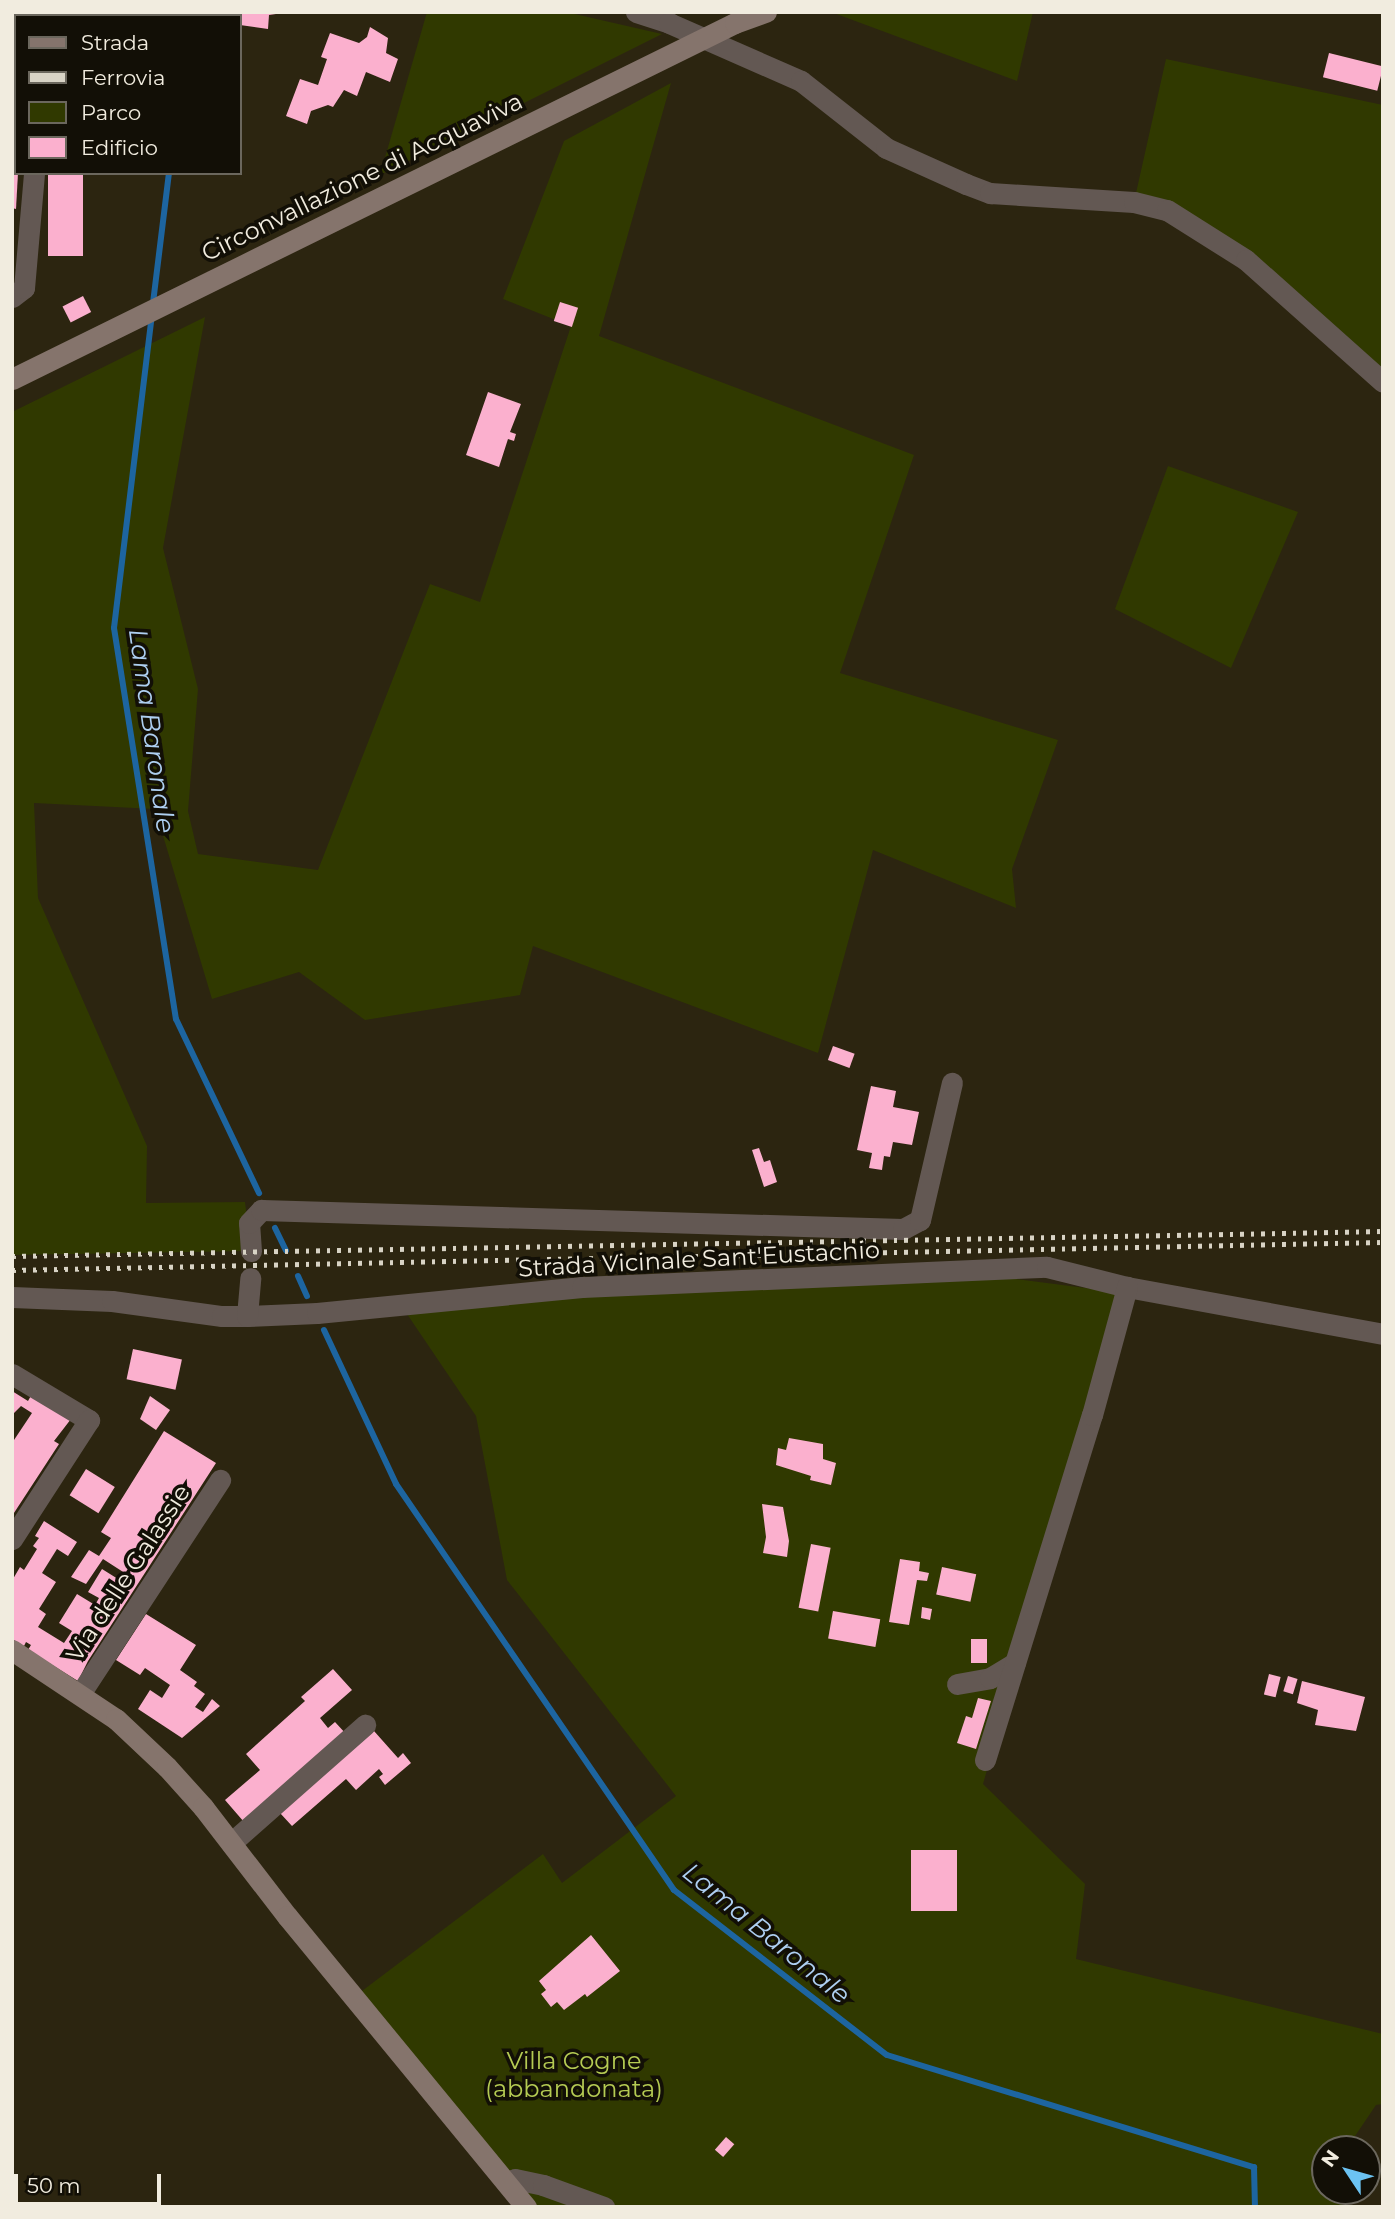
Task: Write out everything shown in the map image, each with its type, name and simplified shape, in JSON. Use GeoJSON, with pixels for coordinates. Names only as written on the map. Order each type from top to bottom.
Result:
{"type":"FeatureCollection","features":[{"type":"Feature","properties":{"kind":"main road","name":"Circonvallazione di Acquaviva"},"geometry":{"type":"LineString","coordinates":[[12,379],[742,18],[766,12]]}},
{"type":"Feature","properties":{"kind":"main road"},"geometry":{"type":"LineString","coordinates":[[12,1650],[80,1694],[139,1740],[203,1807],[287,1916],[526,2207]]}},
{"type":"Feature","properties":{"kind":"street"},"geometry":{"type":"LineString","coordinates":[[636,12],[801,81],[886,148],[990,193],[1135,202],[1167,211],[1246,260],[1383,382]]}},
{"type":"Feature","properties":{"kind":"street"},"geometry":{"type":"LineString","coordinates":[[12,297],[24,288],[34,175]]}},
{"type":"Feature","properties":{"kind":"street"},"geometry":{"type":"LineString","coordinates":[[251,1251],[249,1223],[261,1210],[903,1229],[920,1220],[952,1083]]}},
{"type":"Feature","properties":{"kind":"street","name":"Strada Vicinale Sant'Eustachio"},"geometry":{"type":"LineString","coordinates":[[12,1297],[112,1301],[222,1316],[317,1313],[582,1287],[1047,1267],[1127,1287],[1383,1334]]}},
{"type":"Feature","properties":{"kind":"street"},"geometry":{"type":"LineString","coordinates":[[247,1315],[250,1278]]}},
{"type":"Feature","properties":{"kind":"street"},"geometry":{"type":"LineString","coordinates":[[985,1760],[1127,1287]]}},
{"type":"Feature","properties":{"kind":"street"},"geometry":{"type":"LineString","coordinates":[[12,1374],[89,1420],[12,1539]]}},
{"type":"Feature","properties":{"kind":"street","name":"Via delle Galassie"},"geometry":{"type":"LineString","coordinates":[[80,1694],[220,1480]]}},
{"type":"Feature","properties":{"kind":"street"},"geometry":{"type":"LineString","coordinates":[[957,1684],[989,1678],[1015,1663]]}},
{"type":"Feature","properties":{"kind":"street"},"geometry":{"type":"LineString","coordinates":[[231,1843],[365,1725]]}},
{"type":"Feature","properties":{"kind":"street"},"geometry":{"type":"LineString","coordinates":[[506,2182],[515,2179],[543,2185],[604,2207]]}},
{"type":"Feature","properties":{"kind":"green space"},"geometry":{"type":"Polygon","coordinates":[[[427,12],[566,12],[662,34],[380,175],[427,12]]]}},
{"type":"Feature","properties":{"kind":"green space"},"geometry":{"type":"Polygon","coordinates":[[[831,12],[1033,12],[1017,81],[831,12]]]}},
{"type":"Feature","properties":{"kind":"green space"},"geometry":{"type":"Polygon","coordinates":[[[1166,59],[1383,105],[1383,382],[1258,270],[1134,202],[1166,59]]]}},
{"type":"Feature","properties":{"kind":"green space"},"geometry":{"type":"Polygon","coordinates":[[[671,83],[599,336],[914,455],[840,673],[1058,740],[1012,869],[1016,908],[873,850],[818,1053],[533,946],[520,995],[365,1020],[299,972],[212,999],[155,809],[34,803],[38,898],[147,1146],[146,1203],[245,1202],[251,1251],[12,1255],[12,412],[205,317],[163,548],[198,689],[188,811],[198,854],[318,870],[430,584],[480,602],[571,326],[503,299],[564,141],[671,83]]]}},
{"type":"Feature","properties":{"kind":"green space"},"geometry":{"type":"Polygon","coordinates":[[[1168,466],[1298,512],[1231,668],[1115,609],[1168,466]]]}},
{"type":"Feature","properties":{"kind":"green space","name":"Villa Cogne (abbandonata)"},"geometry":{"type":"Polygon","coordinates":[[[1001,1277],[1124,1293],[983,1784],[1085,1884],[1076,1959],[1383,2034],[1383,2104],[1376,2105],[1356,2135],[1311,2135],[1311,2205],[1342,2207],[526,2207],[354,1997],[543,1854],[562,1883],[676,1796],[507,1580],[476,1416],[407,1314],[511,1297],[1001,1277]]]}},
{"type":"Feature","properties":{"kind":"building"},"geometry":{"type":"Polygon","coordinates":[[[12,12],[31,12],[14,14],[12,27],[12,12]]]}},
{"type":"Feature","properties":{"kind":"building"},"geometry":{"type":"Polygon","coordinates":[[[62,12],[99,12],[99,14],[62,12]]]}},
{"type":"Feature","properties":{"kind":"building"},"geometry":{"type":"Polygon","coordinates":[[[276,12],[269,15],[268,29],[242,25],[242,14],[226,14],[276,12]]]}},
{"type":"Feature","properties":{"kind":"building"},"geometry":{"type":"Polygon","coordinates":[[[370,27],[388,38],[386,53],[398,59],[390,82],[366,72],[357,96],[344,90],[333,107],[328,105],[311,111],[307,124],[286,116],[300,79],[318,85],[327,59],[321,57],[330,33],[359,43],[367,37],[370,27]]]}},
{"type":"Feature","properties":{"kind":"building"},"geometry":{"type":"Polygon","coordinates":[[[14,47],[14,137],[12,137],[14,47]]]}},
{"type":"Feature","properties":{"kind":"building"},"geometry":{"type":"Polygon","coordinates":[[[1329,53],[1383,66],[1377,91],[1323,77],[1329,53]]]}},
{"type":"Feature","properties":{"kind":"building"},"geometry":{"type":"Polygon","coordinates":[[[12,163],[14,175],[18,175],[16,209],[12,208],[12,163]]]}},
{"type":"Feature","properties":{"kind":"building"},"geometry":{"type":"Polygon","coordinates":[[[48,175],[83,175],[83,256],[48,256],[48,175]]]}},
{"type":"Feature","properties":{"kind":"building"},"geometry":{"type":"Polygon","coordinates":[[[83,296],[91,312],[71,322],[63,306],[83,296]]]}},
{"type":"Feature","properties":{"kind":"building"},"geometry":{"type":"Polygon","coordinates":[[[560,302],[578,308],[572,327],[554,321],[560,302]]]}},
{"type":"Feature","properties":{"kind":"building"},"geometry":{"type":"Polygon","coordinates":[[[488,392],[521,404],[510,432],[516,434],[514,441],[508,439],[499,467],[466,455],[488,392]]]}},
{"type":"Feature","properties":{"kind":"building"},"geometry":{"type":"Polygon","coordinates":[[[833,1046],[855,1054],[849,1068],[828,1060],[833,1046]]]}},
{"type":"Feature","properties":{"kind":"building"},"geometry":{"type":"Polygon","coordinates":[[[871,1086],[896,1091],[893,1107],[919,1112],[912,1145],[893,1142],[890,1157],[884,1156],[882,1170],[869,1168],[872,1153],[857,1150],[871,1086]]]}},
{"type":"Feature","properties":{"kind":"building"},"geometry":{"type":"Polygon","coordinates":[[[759,1148],[764,1162],[770,1160],[777,1182],[764,1187],[752,1150],[759,1148]]]}},
{"type":"Feature","properties":{"kind":"building"},"geometry":{"type":"Polygon","coordinates":[[[133,1349],[182,1359],[175,1390],[127,1379],[133,1349]]]}},
{"type":"Feature","properties":{"kind":"building"},"geometry":{"type":"Polygon","coordinates":[[[12,1391],[28,1401],[33,1392],[71,1419],[54,1441],[59,1444],[12,1516],[12,1443],[32,1413],[21,1406],[12,1415],[12,1391]]]}},
{"type":"Feature","properties":{"kind":"building"},"geometry":{"type":"Polygon","coordinates":[[[150,1396],[170,1410],[156,1430],[140,1419],[150,1396]]]}},
{"type":"Feature","properties":{"kind":"building"},"geometry":{"type":"Polygon","coordinates":[[[164,1431],[216,1463],[88,1661],[78,1681],[28,1650],[31,1645],[26,1642],[24,1646],[12,1639],[13,1579],[20,1567],[24,1570],[37,1549],[33,1546],[39,1538],[35,1536],[44,1521],[77,1542],[68,1556],[57,1549],[42,1573],[56,1582],[39,1609],[46,1614],[38,1627],[64,1643],[72,1631],[59,1623],[77,1594],[95,1605],[99,1598],[88,1592],[102,1569],[126,1584],[131,1584],[134,1579],[103,1559],[86,1584],[71,1577],[89,1550],[99,1556],[111,1538],[101,1532],[164,1431]]]}},
{"type":"Feature","properties":{"kind":"building"},"geometry":{"type":"Polygon","coordinates":[[[789,1438],[823,1444],[823,1459],[836,1463],[831,1485],[810,1480],[811,1476],[776,1465],[778,1448],[786,1450],[789,1438]]]}},
{"type":"Feature","properties":{"kind":"building"},"geometry":{"type":"Polygon","coordinates":[[[86,1469],[115,1487],[98,1513],[70,1495],[86,1469]]]}},
{"type":"Feature","properties":{"kind":"building"},"geometry":{"type":"Polygon","coordinates":[[[762,1504],[783,1507],[789,1541],[787,1557],[763,1553],[766,1537],[762,1504]]]}},
{"type":"Feature","properties":{"kind":"building"},"geometry":{"type":"Polygon","coordinates":[[[811,1544],[831,1548],[818,1612],[799,1608],[811,1544]]]}},
{"type":"Feature","properties":{"kind":"building"},"geometry":{"type":"Polygon","coordinates":[[[900,1559],[920,1562],[919,1571],[929,1573],[927,1581],[917,1580],[909,1625],[889,1622],[900,1559]]]}},
{"type":"Feature","properties":{"kind":"building"},"geometry":{"type":"Polygon","coordinates":[[[942,1567],[976,1574],[970,1602],[936,1594],[942,1567]]]}},
{"type":"Feature","properties":{"kind":"building"},"geometry":{"type":"Polygon","coordinates":[[[922,1607],[932,1609],[930,1620],[921,1618],[922,1607]]]}},
{"type":"Feature","properties":{"kind":"building"},"geometry":{"type":"Polygon","coordinates":[[[833,1611],[880,1619],[875,1647],[828,1639],[833,1611]]]}},
{"type":"Feature","properties":{"kind":"building"},"geometry":{"type":"Polygon","coordinates":[[[146,1614],[196,1645],[180,1670],[197,1682],[194,1686],[205,1694],[195,1707],[203,1712],[212,1699],[220,1706],[182,1738],[138,1709],[150,1690],[162,1698],[170,1685],[145,1668],[140,1675],[116,1660],[146,1614]]]}},
{"type":"Feature","properties":{"kind":"building"},"geometry":{"type":"Polygon","coordinates":[[[971,1639],[987,1639],[987,1663],[971,1663],[971,1639]]]}},
{"type":"Feature","properties":{"kind":"building"},"geometry":{"type":"Polygon","coordinates":[[[333,1669],[352,1690],[320,1718],[328,1728],[335,1722],[347,1735],[244,1822],[225,1800],[260,1770],[246,1754],[305,1701],[301,1697],[333,1669]]]}},
{"type":"Feature","properties":{"kind":"building"},"geometry":{"type":"Polygon","coordinates":[[[1269,1674],[1281,1677],[1276,1697],[1264,1694],[1269,1674]]]}},
{"type":"Feature","properties":{"kind":"building"},"geometry":{"type":"Polygon","coordinates":[[[1288,1676],[1298,1679],[1293,1694],[1283,1691],[1288,1676]]]}},
{"type":"Feature","properties":{"kind":"building"},"geometry":{"type":"Polygon","coordinates":[[[1302,1681],[1365,1697],[1356,1731],[1315,1725],[1318,1710],[1297,1703],[1302,1681]]]}},
{"type":"Feature","properties":{"kind":"building"},"geometry":{"type":"Polygon","coordinates":[[[978,1698],[991,1701],[976,1749],[957,1743],[966,1716],[972,1718],[978,1698]]]}},
{"type":"Feature","properties":{"kind":"building"},"geometry":{"type":"Polygon","coordinates":[[[374,1731],[398,1758],[403,1753],[411,1763],[385,1785],[379,1777],[383,1774],[379,1769],[356,1790],[346,1779],[292,1826],[280,1813],[374,1731]]]}},
{"type":"Feature","properties":{"kind":"building"},"geometry":{"type":"Polygon","coordinates":[[[911,1850],[957,1850],[957,1911],[911,1911],[911,1850]]]}},
{"type":"Feature","properties":{"kind":"building"},"geometry":{"type":"Polygon","coordinates":[[[591,1935],[620,1971],[587,1997],[585,1994],[564,2010],[557,2002],[551,2007],[541,1994],[546,1990],[539,1981],[591,1935]]]}},
{"type":"Feature","properties":{"kind":"building"},"geometry":{"type":"Polygon","coordinates":[[[726,2137],[734,2144],[723,2157],[715,2150],[726,2137]]]}},
{"type":"Feature","properties":{"kind":"waterway","name":"Lama Baronale"},"geometry":{"type":"LineString","coordinates":[[153,303],[169,175]]}},
{"type":"Feature","properties":{"kind":"waterway","name":"Lama Baronale"},"geometry":{"type":"LineString","coordinates":[[152,314],[114,628],[176,1019],[259,1193]]}},
{"type":"Feature","properties":{"kind":"waterway","name":"Lama Baronale"},"geometry":{"type":"LineString","coordinates":[[275,1228],[286,1251]]}},
{"type":"Feature","properties":{"kind":"waterway","name":"Lama Baronale"},"geometry":{"type":"LineString","coordinates":[[298,1276],[307,1296]]}},
{"type":"Feature","properties":{"kind":"waterway","name":"Lama Baronale"},"geometry":{"type":"LineString","coordinates":[[324,1330],[396,1484],[674,1890],[887,2055],[1254,2167],[1255,2207]]}},
{"type":"Feature","properties":{"kind":"railway"},"geometry":{"type":"LineString","coordinates":[[12,1256],[1383,1231]]}},
{"type":"Feature","properties":{"kind":"railway"},"geometry":{"type":"LineString","coordinates":[[12,1270],[1383,1242]]}}]}
